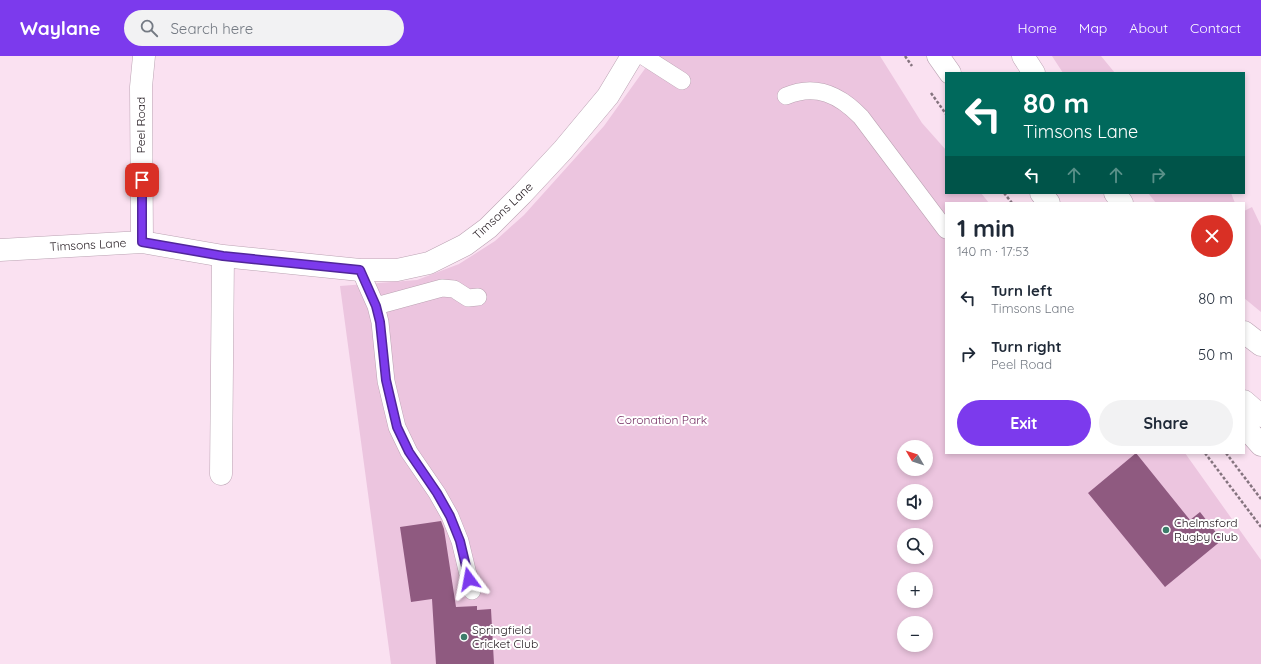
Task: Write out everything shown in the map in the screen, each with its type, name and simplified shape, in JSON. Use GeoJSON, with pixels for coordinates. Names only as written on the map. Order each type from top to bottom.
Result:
{"type":"FeatureCollection","features":[{"type":"Feature","properties":{"kind":"street","name":"Peel Road"},"geometry":{"type":"LineString","coordinates":[[142,242],[141,87],[144,56]]}},
{"type":"Feature","properties":{"kind":"street","name":"Timsons Lane"},"geometry":{"type":"LineString","coordinates":[[0,250],[142,242],[223,256],[360,270],[397,270],[429,264],[465,245],[488,228],[564,150],[608,96],[632,56]]}},
{"type":"Feature","properties":{"kind":"street"},"geometry":{"type":"LineString","coordinates":[[938,56],[949,72]]}},
{"type":"Feature","properties":{"kind":"street"},"geometry":{"type":"LineString","coordinates":[[1023,56],[1033,72]]}},
{"type":"Feature","properties":{"kind":"street"},"geometry":{"type":"LineString","coordinates":[[1042,194],[1048,202]]}},
{"type":"Feature","properties":{"kind":"street"},"geometry":{"type":"LineString","coordinates":[[221,474],[223,256]]}},
{"type":"Feature","properties":{"kind":"street"},"geometry":{"type":"LineString","coordinates":[[1245,333],[1261,345]]}},
{"type":"Feature","properties":{"kind":"street"},"geometry":{"type":"LineString","coordinates":[[1245,402],[1261,416]]}},
{"type":"Feature","properties":{"kind":"street"},"geometry":{"type":"LineString","coordinates":[[1245,427],[1261,445]]}},
{"type":"Feature","properties":{"kind":"lane"},"geometry":{"type":"LineString","coordinates":[[643,56],[682,81]]}},
{"type":"Feature","properties":{"kind":"lane"},"geometry":{"type":"LineString","coordinates":[[786,96],[798,91],[814,91],[833,95],[847,102],[861,117],[945,229]]}},
{"type":"Feature","properties":{"kind":"lane"},"geometry":{"type":"LineString","coordinates":[[360,270],[376,306],[380,322],[386,380],[397,427],[409,452],[437,493],[450,516],[460,541],[472,591]]}},
{"type":"Feature","properties":{"kind":"lane"},"geometry":{"type":"LineString","coordinates":[[376,306],[442,288],[454,289],[468,298],[478,297]]}},
{"type":"Feature","properties":{"kind":"path"},"geometry":{"type":"LineString","coordinates":[[1005,194],[1011,202]]}},
{"type":"Feature","properties":{"kind":"path"},"geometry":{"type":"LineString","coordinates":[[1206,454],[1261,527]]}},
{"type":"Feature","properties":{"kind":"path"},"geometry":{"type":"LineString","coordinates":[[1227,454],[1261,499]]}},
{"type":"Feature","properties":{"kind":"green space","name":"Coronation Park"},"geometry":{"type":"Polygon","coordinates":[[[654,56],[880,56],[922,123],[945,149],[945,194],[982,194],[988,202],[945,202],[945,454],[1186,454],[1261,560],[1261,664],[391,664],[340,286],[417,280],[459,264],[495,241],[524,215],[604,126],[654,56]]]}},
{"type":"Feature","properties":{"kind":"green space"},"geometry":{"type":"Polygon","coordinates":[[[1052,56],[1101,56],[1114,72],[1062,72],[1052,56]]]}},
{"type":"Feature","properties":{"kind":"green space"},"geometry":{"type":"Polygon","coordinates":[[[1149,194],[1231,194],[1235,202],[1155,202],[1149,194]]]}},
{"type":"Feature","properties":{"kind":"green space"},"geometry":{"type":"Polygon","coordinates":[[[1252,207],[1261,226],[1261,312],[1245,299],[1245,210],[1252,207]]]}},
{"type":"Feature","properties":{"kind":"building","name":"Chelmsford Rugby Club"},"geometry":{"type":"Polygon","coordinates":[[[1135,454],[1137,454],[1190,520],[1200,512],[1222,540],[1165,587],[1088,493],[1135,454]]]}},
{"type":"Feature","properties":{"kind":"building"},"geometry":{"type":"Polygon","coordinates":[[[441,521],[444,529],[456,607],[477,606],[477,610],[491,609],[494,664],[436,664],[432,599],[411,602],[400,527],[441,521]]]}},
{"type":"Feature","properties":{"kind":"place","name":"Chelmsford Rugby Club"},"geometry":{"type":"Point","coordinates":[1166,530]}},
{"type":"Feature","properties":{"kind":"place","name":"Springfield Cricket Club"},"geometry":{"type":"Point","coordinates":[464,637]}},
{"type":"Feature","properties":{"kind":"route"},"geometry":{"type":"LineString","coordinates":[[142,180],[142,242],[223,256],[360,270],[376,306],[380,322],[386,380],[390,403],[397,427],[409,452],[437,493],[450,516],[460,541],[469,579]]}}]}
